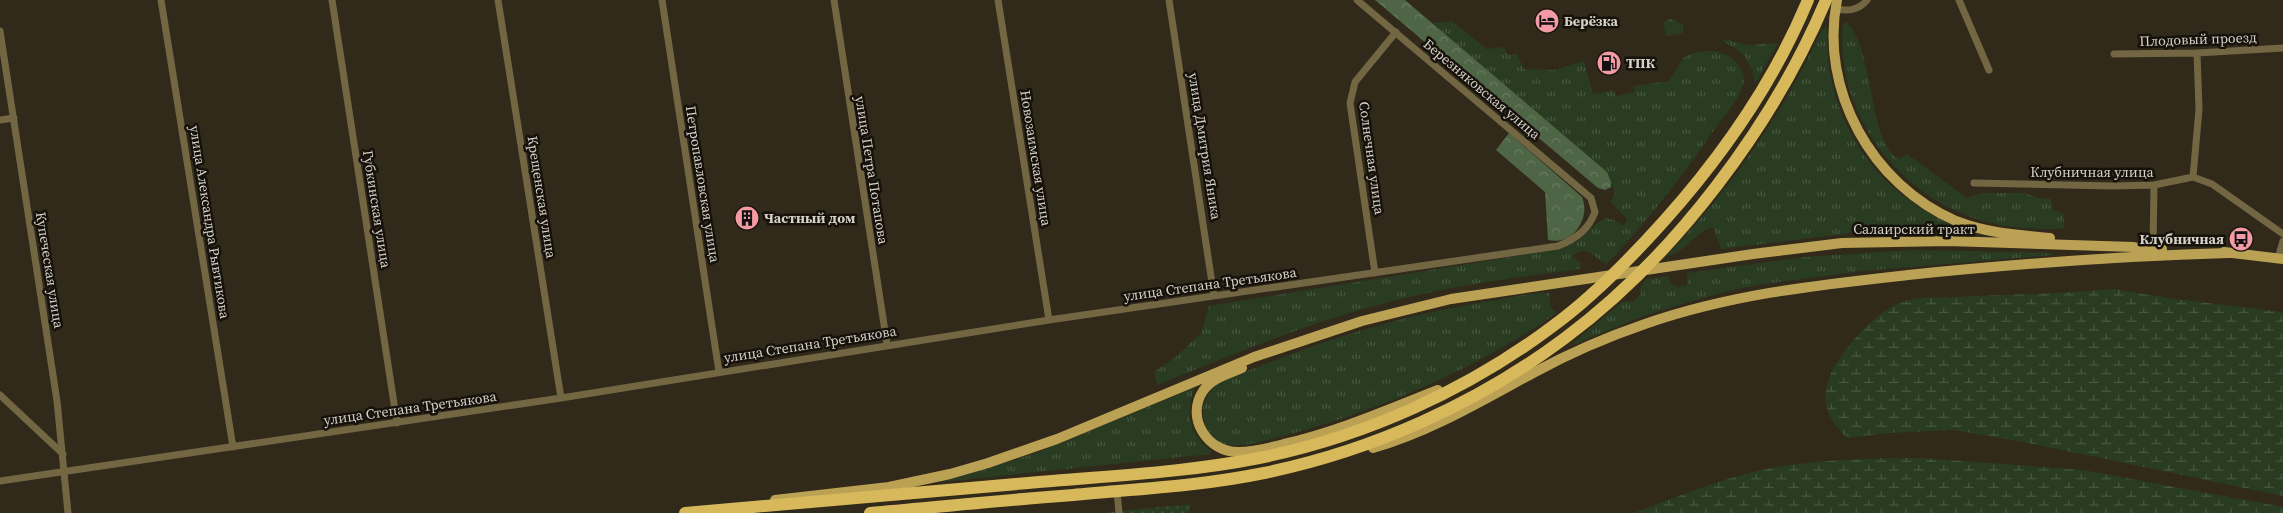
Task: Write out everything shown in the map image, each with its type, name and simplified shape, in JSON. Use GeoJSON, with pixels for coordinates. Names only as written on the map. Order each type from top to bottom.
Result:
{"type":"FeatureCollection","features":[{"type":"Feature","properties":{"kind":"highway"},"geometry":{"type":"LineString","coordinates":[[685,513],[1133,474],[1235,462],[1295,449],[1351,432],[1432,398],[1477,376],[1525,346],[1582,303],[1637,251],[1685,198],[1723,150],[1780,59],[1808,0]]}},
{"type":"Feature","properties":{"kind":"highway"},"geometry":{"type":"LineString","coordinates":[[870,513],[1229,479],[1300,465],[1364,445],[1461,403],[1533,360],[1595,314],[1651,261],[1698,208],[1735,159],[1832,3]]}},
{"type":"Feature","properties":{"kind":"main road"},"geometry":{"type":"LineString","coordinates":[[1832,3],[1836,67],[1850,113],[1870,152],[1893,179],[1940,213],[1957,221],[1996,233],[2134,247],[2281,258]]}},
{"type":"Feature","properties":{"kind":"main road","name":"Салаирский тракт"},"geometry":{"type":"LineString","coordinates":[[1314,336],[1421,305],[1569,280],[1800,247],[1883,241],[2134,247]]}},
{"type":"Feature","properties":{"kind":"main road"},"geometry":{"type":"LineString","coordinates":[[1300,465],[1343,456],[1400,438],[1444,420],[1603,339],[1647,323],[1724,301],[1810,285],[1962,270],[2123,256],[2228,253]]}},
{"type":"Feature","properties":{"kind":"main road"},"geometry":{"type":"LineString","coordinates":[[1314,336],[1210,384],[1199,399],[1196,413],[1199,427],[1209,441],[1224,450],[1238,452],[1294,442],[1349,425],[1477,376]]}},
{"type":"Feature","properties":{"kind":"main road"},"geometry":{"type":"LineString","coordinates":[[685,513],[800,496],[889,487],[950,474],[1057,439],[1218,370],[1314,336]]}},
{"type":"Feature","properties":{"kind":"street","name":"улица Александра Рывтикова"},"geometry":{"type":"LineString","coordinates":[[161,0],[233,447]]}},
{"type":"Feature","properties":{"kind":"street","name":"Губкинская улица"},"geometry":{"type":"LineString","coordinates":[[332,0],[397,423]]}},
{"type":"Feature","properties":{"kind":"street","name":"Крещенская улица"},"geometry":{"type":"LineString","coordinates":[[498,0],[561,398]]}},
{"type":"Feature","properties":{"kind":"street","name":"Петропавловская улица"},"geometry":{"type":"LineString","coordinates":[[662,0],[719,372]]}},
{"type":"Feature","properties":{"kind":"street","name":"улица Петра Потапова"},"geometry":{"type":"LineString","coordinates":[[834,0],[887,344]]}},
{"type":"Feature","properties":{"kind":"street","name":"Новозаимская улица"},"geometry":{"type":"LineString","coordinates":[[998,0],[1049,320]]}},
{"type":"Feature","properties":{"kind":"street","name":"улица Дмитрия Яника"},"geometry":{"type":"LineString","coordinates":[[1169,0],[1214,296]]}},
{"type":"Feature","properties":{"kind":"street","name":"Березняковская улица"},"geometry":{"type":"LineString","coordinates":[[1357,0],[1591,198]]}},
{"type":"Feature","properties":{"kind":"street"},"geometry":{"type":"LineString","coordinates":[[1832,3],[1850,10],[1867,0]]}},
{"type":"Feature","properties":{"kind":"street"},"geometry":{"type":"LineString","coordinates":[[1958,0],[1989,70]]}},
{"type":"Feature","properties":{"kind":"street","name":"Купеческая улица"},"geometry":{"type":"LineString","coordinates":[[0,31],[54,382],[68,513]]}},
{"type":"Feature","properties":{"kind":"street","name":"Солнечная улица"},"geometry":{"type":"LineString","coordinates":[[1375,273],[1350,103],[1354,82],[1396,32]]}},
{"type":"Feature","properties":{"kind":"street","name":"Плодовый проезд"},"geometry":{"type":"LineString","coordinates":[[2114,54],[2197,54],[2283,48]]}},
{"type":"Feature","properties":{"kind":"street"},"geometry":{"type":"LineString","coordinates":[[2197,54],[2200,109],[2193,177],[2212,184],[2283,234]]}},
{"type":"Feature","properties":{"kind":"street"},"geometry":{"type":"LineString","coordinates":[[0,120],[14,118]]}},
{"type":"Feature","properties":{"kind":"street","name":"Клубничная улица"},"geometry":{"type":"LineString","coordinates":[[1974,183],[2094,186],[2154,185],[2193,177]]}},
{"type":"Feature","properties":{"kind":"street"},"geometry":{"type":"LineString","coordinates":[[2152,248],[2154,185]]}},
{"type":"Feature","properties":{"kind":"street","name":"улица Степана Третьякова"},"geometry":{"type":"LineString","coordinates":[[0,481],[561,398],[887,344],[1564,244],[1578,236],[1592,219],[1594,205],[1591,198]]}},
{"type":"Feature","properties":{"kind":"street"},"geometry":{"type":"LineString","coordinates":[[2281,258],[2283,241]]}},
{"type":"Feature","properties":{"kind":"street"},"geometry":{"type":"LineString","coordinates":[[0,395],[63,454]]}},
{"type":"Feature","properties":{"kind":"street"},"geometry":{"type":"LineString","coordinates":[[1117,491],[1119,513]]}},
{"type":"Feature","properties":{"kind":"green space"},"geometry":{"type":"Polygon","coordinates":[[[1375,0],[1405,0],[1607,172],[1611,187],[1605,190],[1598,188],[1375,0]]]}},
{"type":"Feature","properties":{"kind":"green space"},"geometry":{"type":"Polygon","coordinates":[[[1671,19],[1684,25],[1682,34],[1666,36],[1663,22],[1671,19]]]}},
{"type":"Feature","properties":{"kind":"green space"},"geometry":{"type":"Polygon","coordinates":[[[1452,21],[1487,49],[1504,47],[1508,55],[1517,54],[1524,69],[1554,70],[1584,61],[1593,94],[1614,90],[1616,96],[1634,92],[1633,86],[1669,81],[1683,58],[1690,54],[1706,51],[1721,53],[1735,61],[1744,76],[1744,83],[1730,109],[1676,183],[1606,265],[1594,255],[1582,251],[1572,256],[1581,264],[1580,269],[1456,287],[1382,304],[1325,321],[1240,351],[1157,385],[1154,372],[1177,356],[1201,333],[1209,306],[1560,249],[1576,242],[1597,223],[1606,218],[1624,226],[1627,219],[1611,202],[1615,193],[1607,172],[1432,23],[1452,21]]]}},
{"type":"Feature","properties":{"kind":"green space"},"geometry":{"type":"Polygon","coordinates":[[[1846,22],[1855,34],[1862,51],[1882,137],[1890,151],[1900,159],[1907,154],[1967,198],[1982,193],[2024,193],[2038,198],[2051,199],[2053,210],[2064,214],[2064,228],[2026,228],[1988,222],[1953,209],[1920,189],[1892,164],[1869,134],[1853,100],[1844,63],[1843,24],[1846,22]]]}},
{"type":"Feature","properties":{"kind":"green space"},"geometry":{"type":"Polygon","coordinates":[[[1827,25],[1829,67],[1836,97],[1846,124],[1860,148],[1876,170],[1896,190],[1944,221],[1972,233],[1861,232],[1721,249],[1713,227],[1700,233],[1679,251],[1666,256],[1690,231],[1753,150],[1790,92],[1822,30],[1827,25]]]}},
{"type":"Feature","properties":{"kind":"green space"},"geometry":{"type":"Polygon","coordinates":[[[1725,39],[1747,45],[1778,43],[1755,84],[1752,70],[1744,55],[1722,41],[1725,39]]]}},
{"type":"Feature","properties":{"kind":"green space"},"geometry":{"type":"Polygon","coordinates":[[[1509,133],[1582,197],[1584,213],[1582,221],[1572,235],[1557,241],[1548,240],[1545,192],[1496,150],[1509,133]]]}},
{"type":"Feature","properties":{"kind":"green space"},"geometry":{"type":"Polygon","coordinates":[[[1912,250],[2052,253],[2053,255],[1862,271],[1764,284],[1723,292],[1643,316],[1568,347],[1622,302],[1634,301],[1641,294],[1640,288],[1646,279],[1669,276],[1670,283],[1677,287],[1687,285],[1687,273],[1805,257],[1912,250]]]}},
{"type":"Feature","properties":{"kind":"green space"},"geometry":{"type":"Polygon","coordinates":[[[2114,289],[2175,299],[2283,312],[2283,496],[2023,442],[1953,430],[1889,433],[1847,438],[1834,423],[1830,415],[1825,399],[1832,371],[1845,351],[1863,330],[1884,311],[1895,305],[1911,299],[1924,298],[2114,289]]]}},
{"type":"Feature","properties":{"kind":"green space"},"geometry":{"type":"Polygon","coordinates":[[[1534,293],[1549,293],[1551,308],[1557,313],[1493,353],[1390,401],[1319,426],[1246,445],[1225,444],[1216,440],[1205,424],[1203,410],[1209,394],[1218,384],[1239,374],[1345,335],[1403,319],[1534,293]]]}},
{"type":"Feature","properties":{"kind":"green space"},"geometry":{"type":"Polygon","coordinates":[[[1194,388],[1190,404],[1190,420],[1194,432],[1211,451],[1210,454],[941,482],[1036,453],[1194,388]]]}},
{"type":"Feature","properties":{"kind":"green space"},"geometry":{"type":"Polygon","coordinates":[[[1921,458],[2083,470],[2283,507],[2283,513],[1633,513],[1707,486],[1764,469],[1835,460],[1921,458]]]}},
{"type":"Feature","properties":{"kind":"green space"},"geometry":{"type":"Polygon","coordinates":[[[1191,504],[1189,513],[1101,513],[1191,504]]]}},
{"type":"Feature","properties":{"kind":"place","name":"Берёзка"},"geometry":{"type":"Point","coordinates":[1547,21]}},
{"type":"Feature","properties":{"kind":"place","name":"ТПК"},"geometry":{"type":"Point","coordinates":[1609,63]}},
{"type":"Feature","properties":{"kind":"place","name":"Частный дом"},"geometry":{"type":"Point","coordinates":[747,218]}},
{"type":"Feature","properties":{"kind":"place","name":"Клубничная"},"geometry":{"type":"Point","coordinates":[2241,239]}}]}
